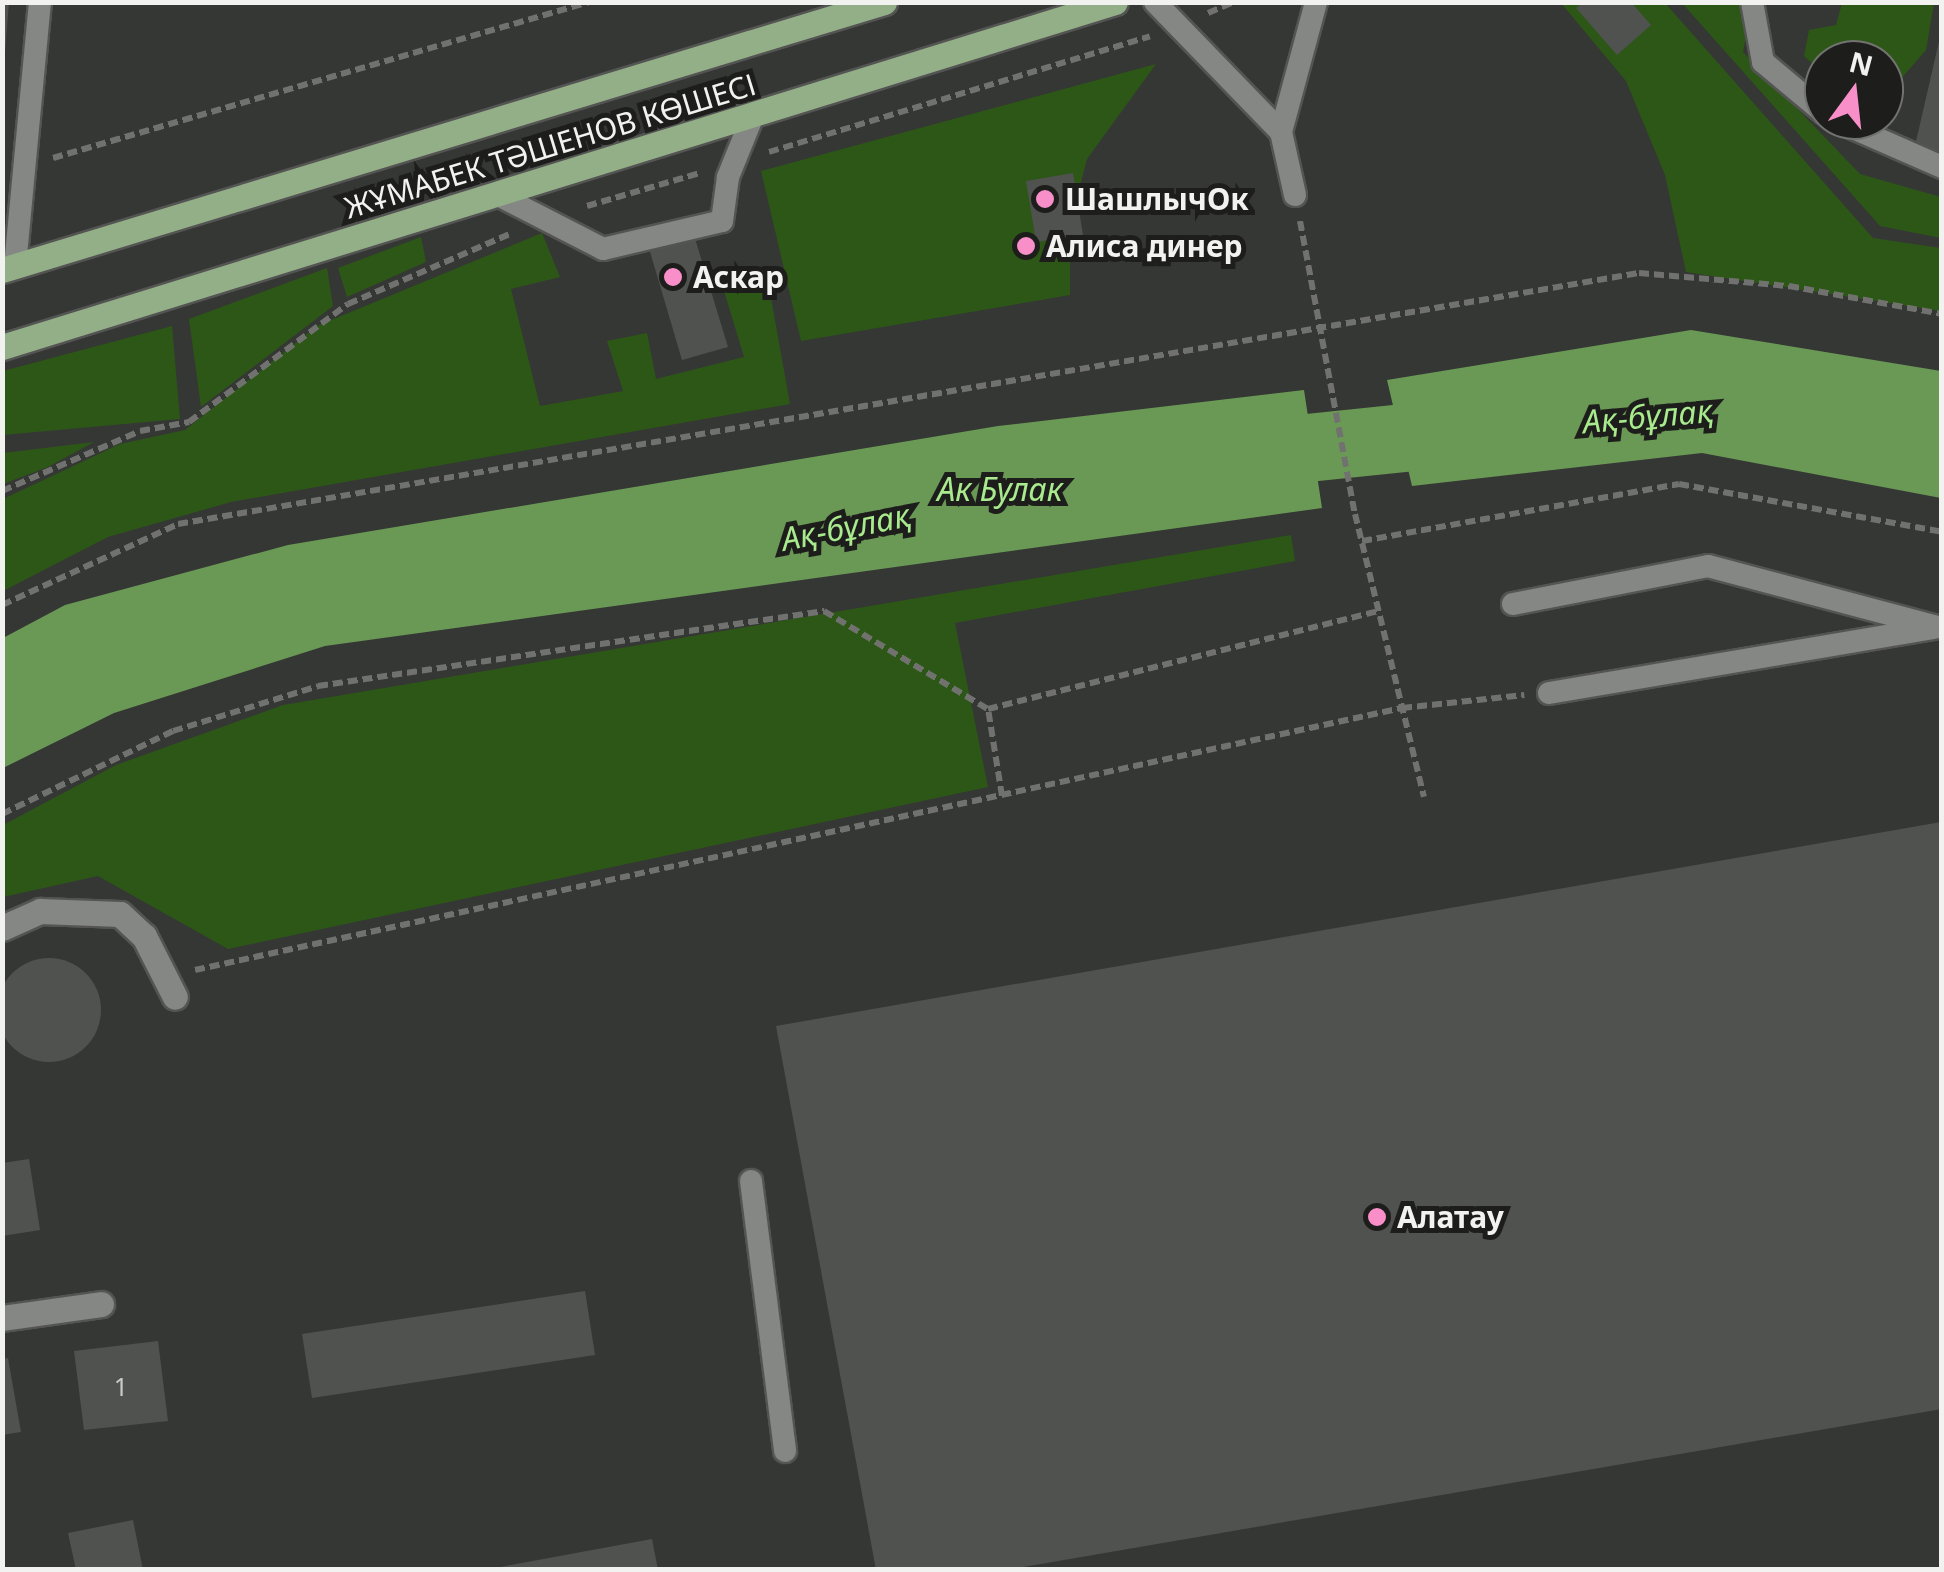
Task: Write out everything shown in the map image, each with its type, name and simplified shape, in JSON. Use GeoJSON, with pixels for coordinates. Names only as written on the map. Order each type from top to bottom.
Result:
{"type":"FeatureCollection","features":[{"type":"Feature","properties":{"kind":"main road","name":"ЖҰМАБЕК ТӘШЕНОВ КӨШЕСІ"},"geometry":{"type":"LineString","coordinates":[[9,268],[884,2]]}},
{"type":"Feature","properties":{"kind":"main road","name":"ЖҰМАБЕК ТӘШЕНОВ КӨШЕСІ"},"geometry":{"type":"LineString","coordinates":[[2,347],[752,118],[1116,2]]}},
{"type":"Feature","properties":{"kind":"street"},"geometry":{"type":"LineString","coordinates":[[2,928],[40,911],[120,914],[170,987]]}},
{"type":"Feature","properties":{"kind":"street"},"geometry":{"type":"LineString","coordinates":[[2,1318],[101,1304]]}},
{"type":"Feature","properties":{"kind":"lane"},"geometry":{"type":"LineString","coordinates":[[9,268],[29,154],[40,2]]}},
{"type":"Feature","properties":{"kind":"lane"},"geometry":{"type":"LineString","coordinates":[[1155,2],[1281,132]]}},
{"type":"Feature","properties":{"kind":"lane"},"geometry":{"type":"LineString","coordinates":[[1295,195],[1281,132],[1316,2]]}},
{"type":"Feature","properties":{"kind":"lane"},"geometry":{"type":"LineString","coordinates":[[1752,2],[1763,62],[1804,97]]}},
{"type":"Feature","properties":{"kind":"lane"},"geometry":{"type":"LineString","coordinates":[[500,196],[602,249],[722,220],[734,163],[752,118]]}},
{"type":"Feature","properties":{"kind":"lane"},"geometry":{"type":"LineString","coordinates":[[1881,140],[1942,167]]}},
{"type":"Feature","properties":{"kind":"lane"},"geometry":{"type":"LineString","coordinates":[[1514,604],[1708,566],[1940,627]]}},
{"type":"Feature","properties":{"kind":"lane"},"geometry":{"type":"LineString","coordinates":[[1549,692],[1940,627]]}},
{"type":"Feature","properties":{"kind":"lane"},"geometry":{"type":"LineString","coordinates":[[751,1181],[785,1451]]}},
{"type":"Feature","properties":{"kind":"path"},"geometry":{"type":"LineString","coordinates":[[29,154],[67,160],[588,2]]}},
{"type":"Feature","properties":{"kind":"path"},"geometry":{"type":"LineString","coordinates":[[2,491],[203,415],[348,304],[543,218],[734,163],[1177,25],[1234,2]]}},
{"type":"Feature","properties":{"kind":"path"},"geometry":{"type":"LineString","coordinates":[[1295,195],[1329,350],[1355,514],[1424,797]]}},
{"type":"Feature","properties":{"kind":"path"},"geometry":{"type":"LineString","coordinates":[[2,605],[178,524],[1638,273],[1789,286],[1942,314]]}},
{"type":"Feature","properties":{"kind":"path"},"geometry":{"type":"LineString","coordinates":[[1362,541],[1680,484],[1942,532]]}},
{"type":"Feature","properties":{"kind":"path"},"geometry":{"type":"LineString","coordinates":[[2,814],[174,731],[318,686],[824,611],[988,708],[1379,612]]}},
{"type":"Feature","properties":{"kind":"path"},"geometry":{"type":"LineString","coordinates":[[170,987],[1402,708],[1549,692]]}},
{"type":"Feature","properties":{"kind":"path"},"geometry":{"type":"LineString","coordinates":[[988,708],[1002,796]]}},
{"type":"Feature","properties":{"kind":"shaded area"},"geometry":{"type":"Polygon","coordinates":[[[1561,3],[1665,3],[1873,238],[1941,248],[1941,311],[1686,272],[1665,175],[1626,81],[1561,3]]]}},
{"type":"Feature","properties":{"kind":"shaded area"},"geometry":{"type":"Polygon","coordinates":[[[1682,3],[1753,3],[1743,52],[1804,116],[1804,140],[1827,140],[1860,174],[1941,197],[1941,238],[1880,226],[1682,3]]]}},
{"type":"Feature","properties":{"kind":"shaded area"},"geometry":{"type":"Polygon","coordinates":[[[1842,3],[1934,3],[1926,50],[1904,75],[1904,40],[1807,40],[1809,30],[1836,25],[1842,3]]]}},
{"type":"Feature","properties":{"kind":"shaded area"},"geometry":{"type":"Polygon","coordinates":[[[1156,64],[1087,159],[1070,224],[1070,295],[801,341],[761,171],[1156,64]]]}},
{"type":"Feature","properties":{"kind":"shaded area"},"geometry":{"type":"Polygon","coordinates":[[[542,233],[560,277],[511,289],[540,406],[623,391],[607,341],[647,333],[656,379],[744,357],[724,291],[768,281],[790,404],[231,502],[108,537],[3,591],[3,499],[120,444],[185,430],[317,326],[542,233]]]}},
{"type":"Feature","properties":{"kind":"shaded area"},"geometry":{"type":"Polygon","coordinates":[[[421,237],[426,262],[347,297],[338,268],[421,237]]]}},
{"type":"Feature","properties":{"kind":"shaded area"},"geometry":{"type":"Polygon","coordinates":[[[327,268],[333,306],[201,407],[189,319],[327,268]]]}},
{"type":"Feature","properties":{"kind":"shaded area"},"geometry":{"type":"Polygon","coordinates":[[[172,326],[180,419],[3,435],[3,371],[172,326]]]}},
{"type":"Feature","properties":{"kind":"shaded area"},"geometry":{"type":"Polygon","coordinates":[[[94,442],[48,467],[3,484],[3,453],[94,442]]]}},
{"type":"Feature","properties":{"kind":"shaded area"},"geometry":{"type":"Polygon","coordinates":[[[1291,535],[1295,561],[955,623],[988,787],[228,949],[98,876],[3,897],[3,825],[116,765],[283,705],[1291,535]]]}},
{"type":"Feature","properties":{"kind":"water"},"geometry":{"type":"Polygon","coordinates":[[[1691,330],[1941,371],[1941,498],[1702,453],[1412,486],[1387,380],[1691,330]]]}},
{"type":"Feature","properties":{"kind":"water","name":"Ак Булак"},"geometry":{"type":"Polygon","coordinates":[[[1304,390],[1322,508],[325,646],[114,713],[3,768],[3,638],[65,605],[288,545],[998,426],[1304,390]]]}},
{"type":"Feature","properties":{"kind":"building"},"geometry":{"type":"Polygon","coordinates":[[[2,2],[9,2],[5,52],[2,52],[2,2]]]}},
{"type":"Feature","properties":{"kind":"building"},"geometry":{"type":"Polygon","coordinates":[[[1583,2],[1631,2],[1651,25],[1617,55],[1576,8],[1583,2]]]}},
{"type":"Feature","properties":{"kind":"building"},"geometry":{"type":"Polygon","coordinates":[[[1942,37],[1942,156],[1914,150],[1942,37]]]}},
{"type":"Feature","properties":{"kind":"building"},"geometry":{"type":"Polygon","coordinates":[[[1073,173],[1083,235],[1036,242],[1026,181],[1073,173]]]}},
{"type":"Feature","properties":{"kind":"building"},"geometry":{"type":"Polygon","coordinates":[[[693,232],[728,347],[682,360],[648,245],[693,232]]]}},
{"type":"Feature","properties":{"kind":"building","name":"Алатау"},"geometry":{"type":"Polygon","coordinates":[[[1941,822],[1942,1409],[1006,1570],[876,1570],[776,1026],[1941,822]]]}},
{"type":"Feature","properties":{"kind":"building"},"geometry":{"type":"Polygon","coordinates":[[[49,958],[69,962],[92,981],[101,1010],[97,1030],[78,1053],[49,1062],[29,1058],[6,1039],[-3,1010],[1,990],[20,967],[49,958]]]}},
{"type":"Feature","properties":{"kind":"building"},"geometry":{"type":"Polygon","coordinates":[[[29,1159],[40,1230],[2,1236],[2,1163],[29,1159]]]}},
{"type":"Feature","properties":{"kind":"building"},"geometry":{"type":"Polygon","coordinates":[[[585,1291],[595,1355],[312,1398],[302,1334],[585,1291]]]}},
{"type":"Feature","properties":{"kind":"building"},"geometry":{"type":"Polygon","coordinates":[[[158,1341],[168,1421],[84,1430],[74,1351],[158,1341]]]}},
{"type":"Feature","properties":{"kind":"building"},"geometry":{"type":"Polygon","coordinates":[[[8,1358],[21,1432],[2,1435],[2,1359],[8,1358]]]}},
{"type":"Feature","properties":{"kind":"building"},"geometry":{"type":"Polygon","coordinates":[[[133,1520],[143,1570],[76,1570],[68,1533],[133,1520]]]}},
{"type":"Feature","properties":{"kind":"building"},"geometry":{"type":"Polygon","coordinates":[[[652,1539],[658,1570],[495,1570],[495,1568],[652,1539]]]}},
{"type":"Feature","properties":{"kind":"waterway","name":"Ақ-бұлақ"},"geometry":{"type":"LineString","coordinates":[[1221,457],[1493,429]]}},
{"type":"Feature","properties":{"kind":"place","name":"ШашлычОк"},"geometry":{"type":"Point","coordinates":[1045,199]}},
{"type":"Feature","properties":{"kind":"place","name":"Алиса динер"},"geometry":{"type":"Point","coordinates":[1026,246]}},
{"type":"Feature","properties":{"kind":"place","name":"Аскар"},"geometry":{"type":"Point","coordinates":[673,277]}},
{"type":"Feature","properties":{"kind":"place","name":"Алатау"},"geometry":{"type":"Point","coordinates":[1377,1217]}}]}
